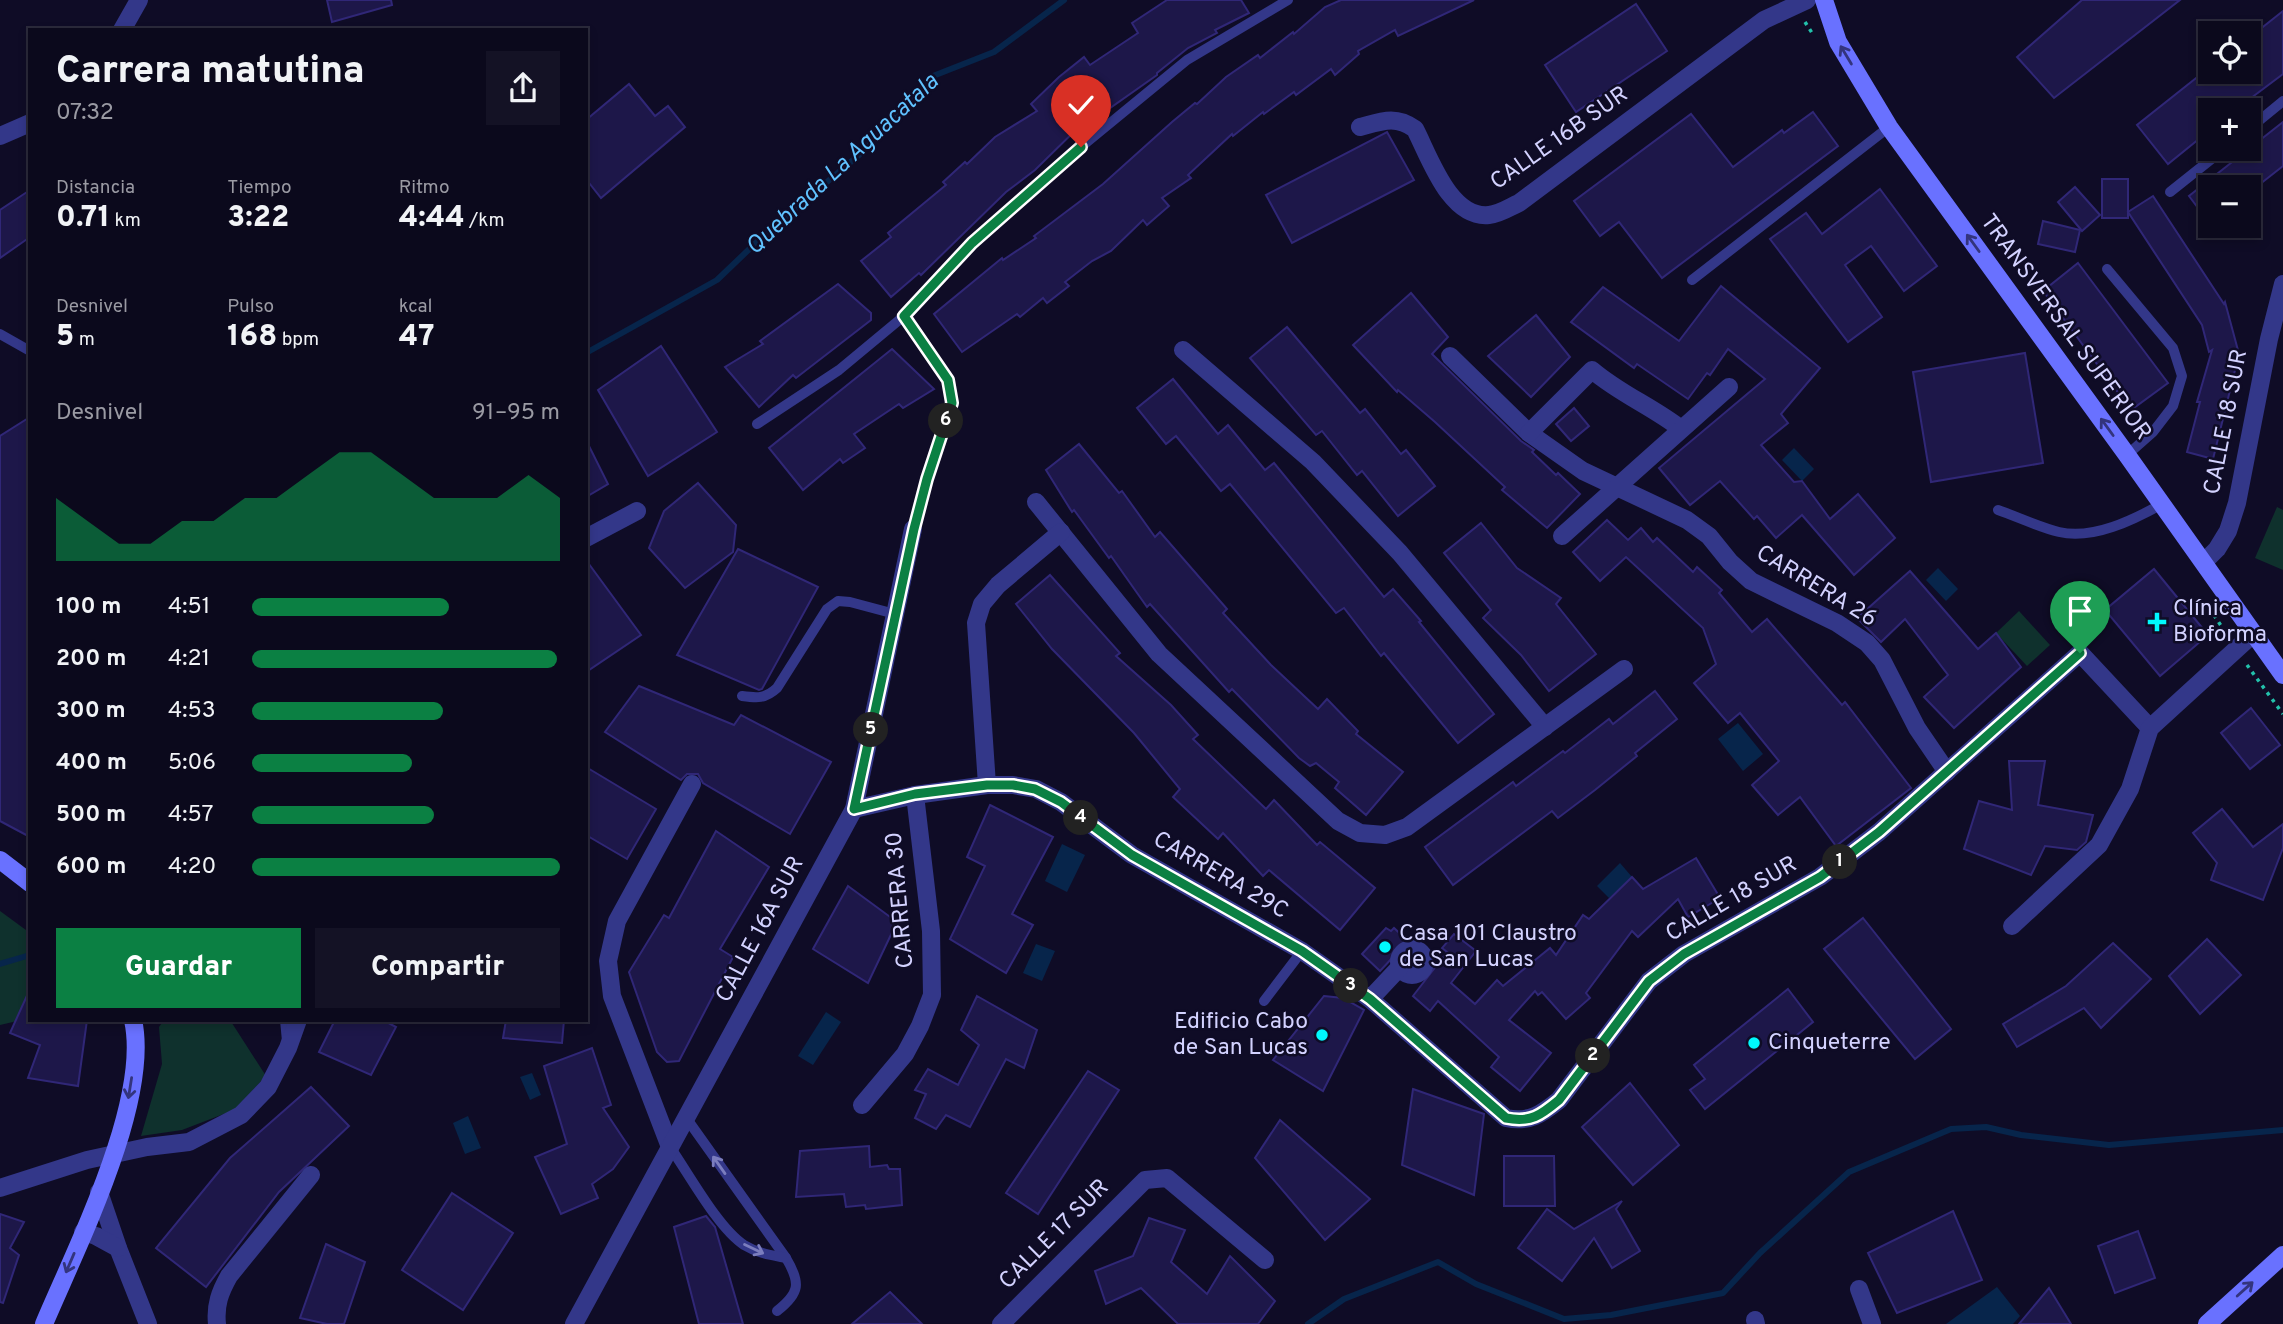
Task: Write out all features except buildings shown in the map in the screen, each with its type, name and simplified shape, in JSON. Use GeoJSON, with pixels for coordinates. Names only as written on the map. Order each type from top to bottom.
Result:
{"type":"FeatureCollection","features":[{"type":"Feature","properties":{"kind":"main road","name":"TRANSVERSAL SUPERIOR"},"geometry":{"type":"LineString","coordinates":[[1824,0],[1838,41],[1889,127],[2283,675]]}},
{"type":"Feature","properties":{"kind":"main road"},"geometry":{"type":"LineString","coordinates":[[0,860],[28,881]]}},
{"type":"Feature","properties":{"kind":"main road"},"geometry":{"type":"LineString","coordinates":[[44,1324],[99,1192],[124,1123],[135,1057],[133,1022]]}},
{"type":"Feature","properties":{"kind":"main road"},"geometry":{"type":"LineString","coordinates":[[2207,1324],[2283,1255]]}},
{"type":"Feature","properties":{"kind":"street"},"geometry":{"type":"LineString","coordinates":[[123,28],[139,0]]}},
{"type":"Feature","properties":{"kind":"street","name":"CALLE 16B SUR"},"geometry":{"type":"LineString","coordinates":[[1360,127],[1390,119],[1405,121],[1415,130],[1457,205],[1471,213],[1488,215],[1519,203],[1764,20],[1807,0]]}},
{"type":"Feature","properties":{"kind":"street"},"geometry":{"type":"LineString","coordinates":[[0,136],[28,124]]}},
{"type":"Feature","properties":{"kind":"street","name":"CALLE 18 SUR"},"geometry":{"type":"LineString","coordinates":[[2204,562],[2217,549],[2228,531],[2237,503],[2269,339],[2283,284]]}},
{"type":"Feature","properties":{"kind":"street"},"geometry":{"type":"LineString","coordinates":[[1184,350],[1313,462],[1391,542],[1545,727]]}},
{"type":"Feature","properties":{"kind":"street","name":"CARRERA 26"},"geometry":{"type":"LineString","coordinates":[[1450,356],[1529,433],[1583,471],[1688,520],[1709,536],[1751,582],[1837,623],[1867,643],[1882,660],[1917,728],[1947,772]]}},
{"type":"Feature","properties":{"kind":"street"},"geometry":{"type":"LineString","coordinates":[[1529,433],[1592,370],[1610,386],[1662,414],[1681,429]]}},
{"type":"Feature","properties":{"kind":"street"},"geometry":{"type":"LineString","coordinates":[[1562,536],[1729,387]]}},
{"type":"Feature","properties":{"kind":"street"},"geometry":{"type":"LineString","coordinates":[[1036,502],[1159,654],[1298,787],[1338,821],[1360,833],[1385,835],[1407,827],[1624,668]]}},
{"type":"Feature","properties":{"kind":"street"},"geometry":{"type":"LineString","coordinates":[[588,537],[637,511]]}},
{"type":"Feature","properties":{"kind":"street","name":"CALLE 16A SUR"},"geometry":{"type":"LineString","coordinates":[[574,1324],[854,809],[914,529]]}},
{"type":"Feature","properties":{"kind":"street"},"geometry":{"type":"LineString","coordinates":[[987,785],[976,623],[982,604],[998,585],[1061,532]]}},
{"type":"Feature","properties":{"kind":"street"},"geometry":{"type":"LineString","coordinates":[[2012,926],[2099,845],[2130,789],[2150,728],[2253,634]]}},
{"type":"Feature","properties":{"kind":"street","name":"CALLE 18 SUR"},"geometry":{"type":"LineString","coordinates":[[1522,1121],[1543,1114],[1559,1100],[1649,981],[1684,954],[1820,877],[1879,832],[2080,653],[2150,728]]}},
{"type":"Feature","properties":{"kind":"street"},"geometry":{"type":"LineString","coordinates":[[670,1147],[612,996],[608,961],[617,921],[692,784]]}},
{"type":"Feature","properties":{"kind":"street","name":"CARRERA 29C"},"geometry":{"type":"LineString","coordinates":[[854,809],[915,794],[987,785],[1013,785],[1035,789],[1061,802],[1132,855],[1302,951],[1370,999],[1506,1118],[1522,1121]]}},
{"type":"Feature","properties":{"kind":"street","name":"CARRERA 30"},"geometry":{"type":"LineString","coordinates":[[862,1105],[905,1054],[932,995],[931,931],[915,794]]}},
{"type":"Feature","properties":{"kind":"street"},"geometry":{"type":"LineString","coordinates":[[1370,999],[1400,967]]}},
{"type":"Feature","properties":{"kind":"street"},"geometry":{"type":"LineString","coordinates":[[0,1188],[60,1167],[147,1147],[189,1142],[241,1115],[268,1087],[288,1048],[297,1022]]}},
{"type":"Feature","properties":{"kind":"street"},"geometry":{"type":"LineString","coordinates":[[656,1112],[687,1119]]}},
{"type":"Feature","properties":{"kind":"street"},"geometry":{"type":"LineString","coordinates":[[124,1123],[147,1147]]}},
{"type":"Feature","properties":{"kind":"street"},"geometry":{"type":"LineString","coordinates":[[217,1324],[219,1294],[229,1276],[311,1175]]}},
{"type":"Feature","properties":{"kind":"street","name":"CALLE 17 SUR"},"geometry":{"type":"LineString","coordinates":[[1001,1324],[1145,1180],[1167,1178],[1265,1260]]}},
{"type":"Feature","properties":{"kind":"street"},"geometry":{"type":"LineString","coordinates":[[99,1192],[148,1324]]}},
{"type":"Feature","properties":{"kind":"street"},"geometry":{"type":"LineString","coordinates":[[83,1232],[118,1248]]}},
{"type":"Feature","properties":{"kind":"street"},"geometry":{"type":"LineString","coordinates":[[1859,1289],[1872,1324]]}},
{"type":"Feature","properties":{"kind":"lane"},"geometry":{"type":"LineString","coordinates":[[757,424],[839,370],[904,316],[972,243],[1081,147],[1187,60],[1288,0]]}},
{"type":"Feature","properties":{"kind":"lane"},"geometry":{"type":"LineString","coordinates":[[2261,119],[2283,101]]}},
{"type":"Feature","properties":{"kind":"lane"},"geometry":{"type":"LineString","coordinates":[[1692,281],[1889,127]]}},
{"type":"Feature","properties":{"kind":"lane"},"geometry":{"type":"LineString","coordinates":[[2170,192],[2209,161]]}},
{"type":"Feature","properties":{"kind":"lane"},"geometry":{"type":"LineString","coordinates":[[2107,269],[2173,348],[2182,376],[2174,406],[2153,432],[2127,455]]}},
{"type":"Feature","properties":{"kind":"lane"},"geometry":{"type":"LineString","coordinates":[[904,316],[948,380],[952,403],[914,529]]}},
{"type":"Feature","properties":{"kind":"lane"},"geometry":{"type":"LineString","coordinates":[[0,334],[28,350]]}},
{"type":"Feature","properties":{"kind":"lane"},"geometry":{"type":"LineString","coordinates":[[1998,510],[2061,533],[2097,532],[2162,504]]}},
{"type":"Feature","properties":{"kind":"lane"},"geometry":{"type":"LineString","coordinates":[[742,696],[768,696],[777,688],[827,609],[838,601],[895,614]]}},
{"type":"Feature","properties":{"kind":"lane"},"geometry":{"type":"LineString","coordinates":[[1264,1001],[1302,951]]}},
{"type":"Feature","properties":{"kind":"lane"},"geometry":{"type":"LineString","coordinates":[[285,1022],[288,1048]]}},
{"type":"Feature","properties":{"kind":"lane"},"geometry":{"type":"LineString","coordinates":[[687,1119],[796,1274],[797,1287],[790,1301],[777,1311]]}},
{"type":"Feature","properties":{"kind":"lane"},"geometry":{"type":"LineString","coordinates":[[670,1147],[726,1229],[743,1244],[764,1254],[786,1258]]}},
{"type":"Feature","properties":{"kind":"green space"},"geometry":{"type":"Polygon","coordinates":[[[2277,507],[2283,510],[2283,570],[2255,558],[2277,507]]]}},
{"type":"Feature","properties":{"kind":"green space"},"geometry":{"type":"Polygon","coordinates":[[[2019,611],[2050,645],[2027,666],[1996,633],[2019,611]]]}},
{"type":"Feature","properties":{"kind":"green space"},"geometry":{"type":"Polygon","coordinates":[[[0,911],[28,932],[28,1018],[0,1025],[0,911]]]}},
{"type":"Feature","properties":{"kind":"green space"},"geometry":{"type":"Polygon","coordinates":[[[163,1022],[231,1022],[266,1076],[234,1110],[182,1130],[141,1136],[162,1064],[159,1027],[163,1022]]]}},
{"type":"Feature","properties":{"kind":"water"},"geometry":{"type":"Polygon","coordinates":[[[1794,448],[1814,469],[1802,481],[1782,460],[1794,448]]]}},
{"type":"Feature","properties":{"kind":"water"},"geometry":{"type":"Polygon","coordinates":[[[1938,568],[1958,589],[1946,601],[1926,580],[1938,568]]]}},
{"type":"Feature","properties":{"kind":"water"},"geometry":{"type":"Polygon","coordinates":[[[1738,723],[1763,754],[1743,771],[1718,739],[1738,723]]]}},
{"type":"Feature","properties":{"kind":"water"},"geometry":{"type":"Polygon","coordinates":[[[1062,844],[1085,855],[1067,892],[1045,881],[1062,844]]]}},
{"type":"Feature","properties":{"kind":"water"},"geometry":{"type":"Polygon","coordinates":[[[1620,863],[1632,877],[1609,898],[1597,886],[1620,863]]]}},
{"type":"Feature","properties":{"kind":"water"},"geometry":{"type":"Polygon","coordinates":[[[1036,944],[1055,951],[1042,981],[1023,973],[1036,944]]]}},
{"type":"Feature","properties":{"kind":"water"},"geometry":{"type":"Polygon","coordinates":[[[826,1012],[841,1022],[813,1065],[798,1056],[826,1012]]]}},
{"type":"Feature","properties":{"kind":"water"},"geometry":{"type":"Polygon","coordinates":[[[532,1073],[541,1095],[530,1100],[520,1077],[532,1073]]]}},
{"type":"Feature","properties":{"kind":"water"},"geometry":{"type":"Polygon","coordinates":[[[468,1116],[481,1148],[465,1154],[453,1123],[468,1116]]]}},
{"type":"Feature","properties":{"kind":"water"},"geometry":{"type":"Polygon","coordinates":[[[1997,1287],[2020,1316],[2013,1324],[1946,1324],[1997,1287]]]}},
{"type":"Feature","properties":{"kind":"waterway","name":"Quebrada La Aguacatala"},"geometry":{"type":"LineString","coordinates":[[588,352],[717,280],[764,235],[859,155],[933,76],[994,52],[1064,0]]}},
{"type":"Feature","properties":{"kind":"waterway","name":"Quebrada La Aguacatala"},"geometry":{"type":"LineString","coordinates":[[0,964],[28,956]]}},
{"type":"Feature","properties":{"kind":"waterway"},"geometry":{"type":"LineString","coordinates":[[1308,1324],[1344,1299],[1438,1262],[1476,1284],[1564,1319],[1611,1315],[1723,1293],[1760,1253],[1849,1172],[1951,1129],[1986,1127],[2021,1135],[2109,1145],[2283,1130]]}},
{"type":"Feature","properties":{"kind":"place","name":"Clínica Bioforma"},"geometry":{"type":"Point","coordinates":[2157,622]}},
{"type":"Feature","properties":{"kind":"place","name":"Casa 101 Claustro de San Lucas"},"geometry":{"type":"Point","coordinates":[1385,947]}},
{"type":"Feature","properties":{"kind":"place","name":"Edificio Cabo de San Lucas"},"geometry":{"type":"Point","coordinates":[1322,1035]}},
{"type":"Feature","properties":{"kind":"place","name":"Cinqueterre"},"geometry":{"type":"Point","coordinates":[1754,1043]}},
{"type":"Feature","properties":{"kind":"route"},"geometry":{"type":"LineString","coordinates":[[1081,147],[972,243],[904,316],[948,380],[952,403],[914,529],[854,809],[915,794],[987,785],[1013,785],[1035,789],[1061,802],[1132,855],[1302,951],[1370,999],[1506,1118],[1522,1121],[1543,1114],[1559,1100],[1649,981],[1684,954],[1820,877],[1879,832],[2080,653]]}}]}
